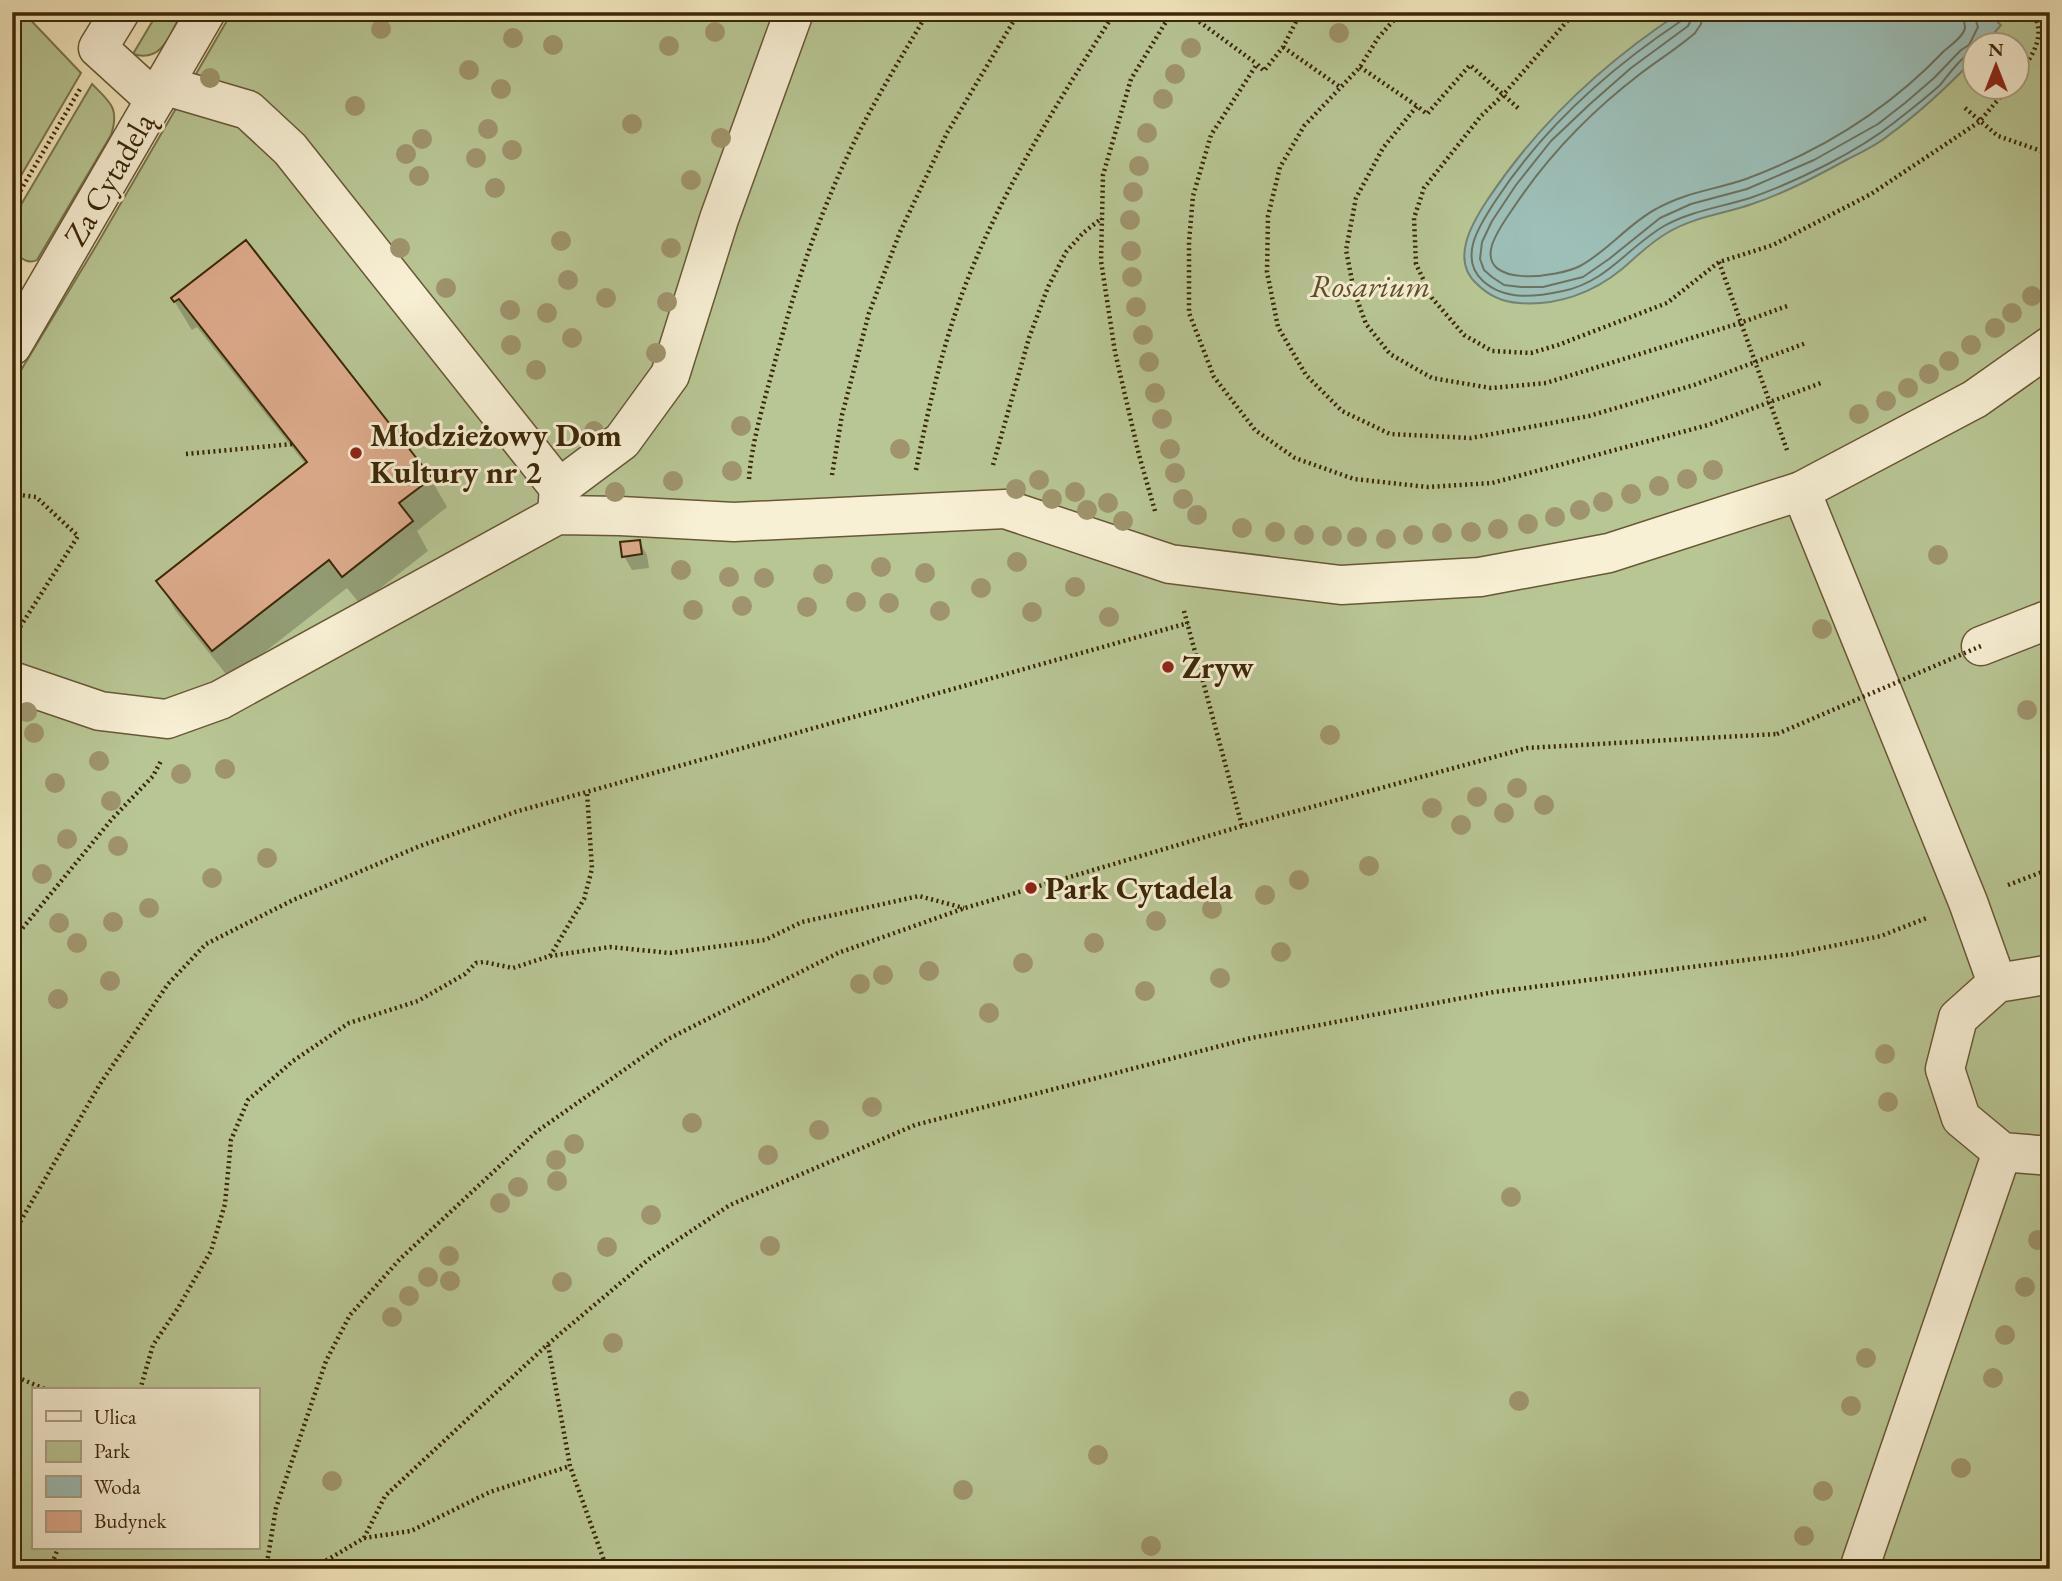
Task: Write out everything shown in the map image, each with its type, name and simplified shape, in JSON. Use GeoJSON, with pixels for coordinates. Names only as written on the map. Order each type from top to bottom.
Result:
{"type":"FeatureCollection","features":[{"type":"Feature","properties":{"kind":"street"},"geometry":{"type":"LineString","coordinates":[[120,12],[98,48],[112,61],[159,92],[248,110],[290,149],[558,502],[748,521],[1004,509],[1170,564],[1341,585],[1480,577],[1609,553],[1801,491],[1975,399],[2050,346]]}},
{"type":"Feature","properties":{"kind":"street","name":"Za Cytadelą"},"geometry":{"type":"LineString","coordinates":[[12,346],[206,12]]}},
{"type":"Feature","properties":{"kind":"street"},"geometry":{"type":"LineString","coordinates":[[14,666],[100,711],[167,719],[220,700],[558,502],[622,442],[670,375],[719,219],[794,12]]}},
{"type":"Feature","properties":{"kind":"street"},"geometry":{"type":"LineString","coordinates":[[1801,491],[1968,902],[1997,983]]}},
{"type":"Feature","properties":{"kind":"street"},"geometry":{"type":"LineString","coordinates":[[1981,646],[2050,619]]}},
{"type":"Feature","properties":{"kind":"street"},"geometry":{"type":"LineString","coordinates":[[2050,976],[1997,983],[1958,1018],[1945,1069],[1961,1118],[2002,1152],[2050,1156]]}},
{"type":"Feature","properties":{"kind":"street"},"geometry":{"type":"LineString","coordinates":[[1859,1569],[2002,1152]]}},
{"type":"Feature","properties":{"kind":"path"},"geometry":{"type":"LineString","coordinates":[[748,521],[750,471],[763,404],[787,315],[817,228],[852,146],[928,12]]}},
{"type":"Feature","properties":{"kind":"path"},"geometry":{"type":"LineString","coordinates":[[831,517],[832,469],[842,415],[869,313],[900,232],[947,133],[1019,12]]}},
{"type":"Feature","properties":{"kind":"path"},"geometry":{"type":"LineString","coordinates":[[909,513],[933,384],[962,294],[999,210],[1061,98],[1115,12]]}},
{"type":"Feature","properties":{"kind":"path"},"geometry":{"type":"LineString","coordinates":[[1172,12],[1131,79],[1103,175],[1101,261],[1115,352],[1139,455],[1188,623],[1242,826]]}},
{"type":"Feature","properties":{"kind":"path"},"geometry":{"type":"LineString","coordinates":[[1186,12],[1264,71],[1283,47],[1301,12]]}},
{"type":"Feature","properties":{"kind":"path"},"geometry":{"type":"LineString","coordinates":[[1401,12],[1378,38],[1360,67],[1304,126],[1280,167],[1268,216],[1267,272],[1278,327],[1306,375],[1342,411],[1390,433],[1471,438],[1589,416],[1694,384],[1806,343]]}},
{"type":"Feature","properties":{"kind":"path"},"geometry":{"type":"LineString","coordinates":[[1575,12],[1503,95],[1481,116],[1424,188],[1414,218],[1416,264],[1432,298],[1464,335],[1492,351],[1531,353],[1667,303],[1719,262],[1773,244],[1871,194],[1979,122],[1996,102]]}},
{"type":"Feature","properties":{"kind":"path"},"geometry":{"type":"LineString","coordinates":[[2030,61],[2038,37],[2037,19],[2032,12]]}},
{"type":"Feature","properties":{"kind":"path"},"geometry":{"type":"LineString","coordinates":[[1283,47],[1340,87]]}},
{"type":"Feature","properties":{"kind":"path"},"geometry":{"type":"LineString","coordinates":[[12,205],[86,79],[112,61]]}},
{"type":"Feature","properties":{"kind":"path"},"geometry":{"type":"LineString","coordinates":[[1257,64],[1211,135],[1193,196],[1189,242],[1189,313],[1214,377],[1255,430],[1295,458],[1354,479],[1428,486],[1492,483],[1708,425],[1821,383]]}},
{"type":"Feature","properties":{"kind":"path"},"geometry":{"type":"LineString","coordinates":[[1360,67],[1427,114],[1470,65],[1518,108]]}},
{"type":"Feature","properties":{"kind":"path"},"geometry":{"type":"LineString","coordinates":[[1418,106],[1383,148],[1356,198],[1346,250],[1354,291],[1366,324],[1390,355],[1432,378],[1491,388],[1546,383],[1741,323],[1790,305]]}},
{"type":"Feature","properties":{"kind":"path"},"geometry":{"type":"LineString","coordinates":[[1965,108],[1998,136],[2050,154]]}},
{"type":"Feature","properties":{"kind":"path"},"geometry":{"type":"LineString","coordinates":[[987,509],[994,457],[1029,338],[1048,287],[1066,253],[1083,233],[1102,218]]}},
{"type":"Feature","properties":{"kind":"path"},"geometry":{"type":"LineString","coordinates":[[1719,262],[1781,434]]}},
{"type":"Feature","properties":{"kind":"path"},"geometry":{"type":"LineString","coordinates":[[186,454],[293,444]]}},
{"type":"Feature","properties":{"kind":"path"},"geometry":{"type":"LineString","coordinates":[[12,494],[36,497],[78,536],[20,627],[14,666]]}},
{"type":"Feature","properties":{"kind":"path"},"geometry":{"type":"LineString","coordinates":[[12,622],[20,627]]}},
{"type":"Feature","properties":{"kind":"path"},"geometry":{"type":"LineString","coordinates":[[12,1236],[100,1084],[168,984],[206,944],[293,900],[421,846],[515,812],[1188,623]]}},
{"type":"Feature","properties":{"kind":"path"},"geometry":{"type":"LineString","coordinates":[[266,1569],[276,1508],[326,1360],[350,1315],[400,1259],[536,1132],[668,1039],[838,953],[965,908],[1242,826],[1527,748],[1777,734],[1981,646]]}},
{"type":"Feature","properties":{"kind":"path"},"geometry":{"type":"LineString","coordinates":[[12,941],[112,819],[153,776],[186,713]]}},
{"type":"Feature","properties":{"kind":"path"},"geometry":{"type":"LineString","coordinates":[[550,956],[584,899],[592,869],[587,792]]}},
{"type":"Feature","properties":{"kind":"path"},"geometry":{"type":"LineString","coordinates":[[364,1538],[385,1496],[548,1344],[649,1259],[730,1205],[915,1125],[1251,1038],[1494,992],[1793,954],[1881,936],[2050,869]]}},
{"type":"Feature","properties":{"kind":"path"},"geometry":{"type":"LineString","coordinates":[[141,1388],[153,1345],[211,1251],[225,1204],[231,1140],[248,1100],[293,1061],[349,1023],[418,1001],[466,974],[476,964],[484,962],[513,968],[550,956],[610,947],[670,953],[765,940],[802,922],[919,896],[965,908]]}},
{"type":"Feature","properties":{"kind":"path"},"geometry":{"type":"LineString","coordinates":[[548,1344],[570,1466],[607,1569]]}},
{"type":"Feature","properties":{"kind":"path"},"geometry":{"type":"LineString","coordinates":[[12,1375],[42,1388]]}},
{"type":"Feature","properties":{"kind":"path"},"geometry":{"type":"LineString","coordinates":[[312,1569],[364,1538],[411,1531],[490,1492],[570,1466]]}},
{"type":"Feature","properties":{"kind":"path"},"geometry":{"type":"LineString","coordinates":[[50,1569],[57,1550]]}},
{"type":"Feature","properties":{"kind":"green space"},"geometry":{"type":"Polygon","coordinates":[[[12,12],[23,12],[81,73],[12,191],[12,12]]]}},
{"type":"Feature","properties":{"kind":"green space"},"geometry":{"type":"Polygon","coordinates":[[[158,12],[182,12],[159,50],[143,56],[133,54],[158,12]]]}},
{"type":"Feature","properties":{"kind":"green space","name":"Park Cytadela"},"geometry":{"type":"Polygon","coordinates":[[[232,12],[262,12],[267,15],[269,12],[2050,12],[2050,1569],[12,1569],[12,385],[232,12]]]}},
{"type":"Feature","properties":{"kind":"green space"},"geometry":{"type":"Polygon","coordinates":[[[92,84],[112,106],[114,126],[111,135],[37,260],[27,261],[12,252],[12,220],[92,84]]]}},
{"type":"Feature","properties":{"kind":"water"},"geometry":{"type":"Polygon","coordinates":[[[1681,12],[1986,12],[2001,25],[1995,32],[1960,32],[1960,73],[1884,139],[1813,178],[1764,200],[1698,219],[1677,228],[1655,241],[1599,285],[1574,296],[1547,302],[1519,303],[1501,300],[1486,292],[1469,274],[1464,253],[1470,230],[1488,199],[1551,120],[1600,73],[1681,12]]]}},
{"type":"Feature","properties":{"kind":"building","name":"Młodzieżowy Dom Kultury nr 2"},"geometry":{"type":"Polygon","coordinates":[[[246,240],[432,478],[399,503],[413,521],[342,577],[329,560],[212,651],[156,581],[307,462],[179,299],[174,302],[171,298],[246,240]]]}},
{"type":"Feature","properties":{"kind":"building"},"geometry":{"type":"Polygon","coordinates":[[[640,540],[642,554],[622,557],[620,542],[640,540]]]}},
{"type":"Feature","properties":{"kind":"place","name":"Młodzieżowy Dom Kultury nr 2"},"geometry":{"type":"Point","coordinates":[356,453]}},
{"type":"Feature","properties":{"kind":"place","name":"Zryw"},"geometry":{"type":"Point","coordinates":[1168,667]}},
{"type":"Feature","properties":{"kind":"place","name":"Park Cytadela"},"geometry":{"type":"Point","coordinates":[1031,888]}},
{"type":"Feature","properties":{"kind":"park label","name":"Rosarium"},"geometry":{"type":"Point","coordinates":[1370,286]}}]}
